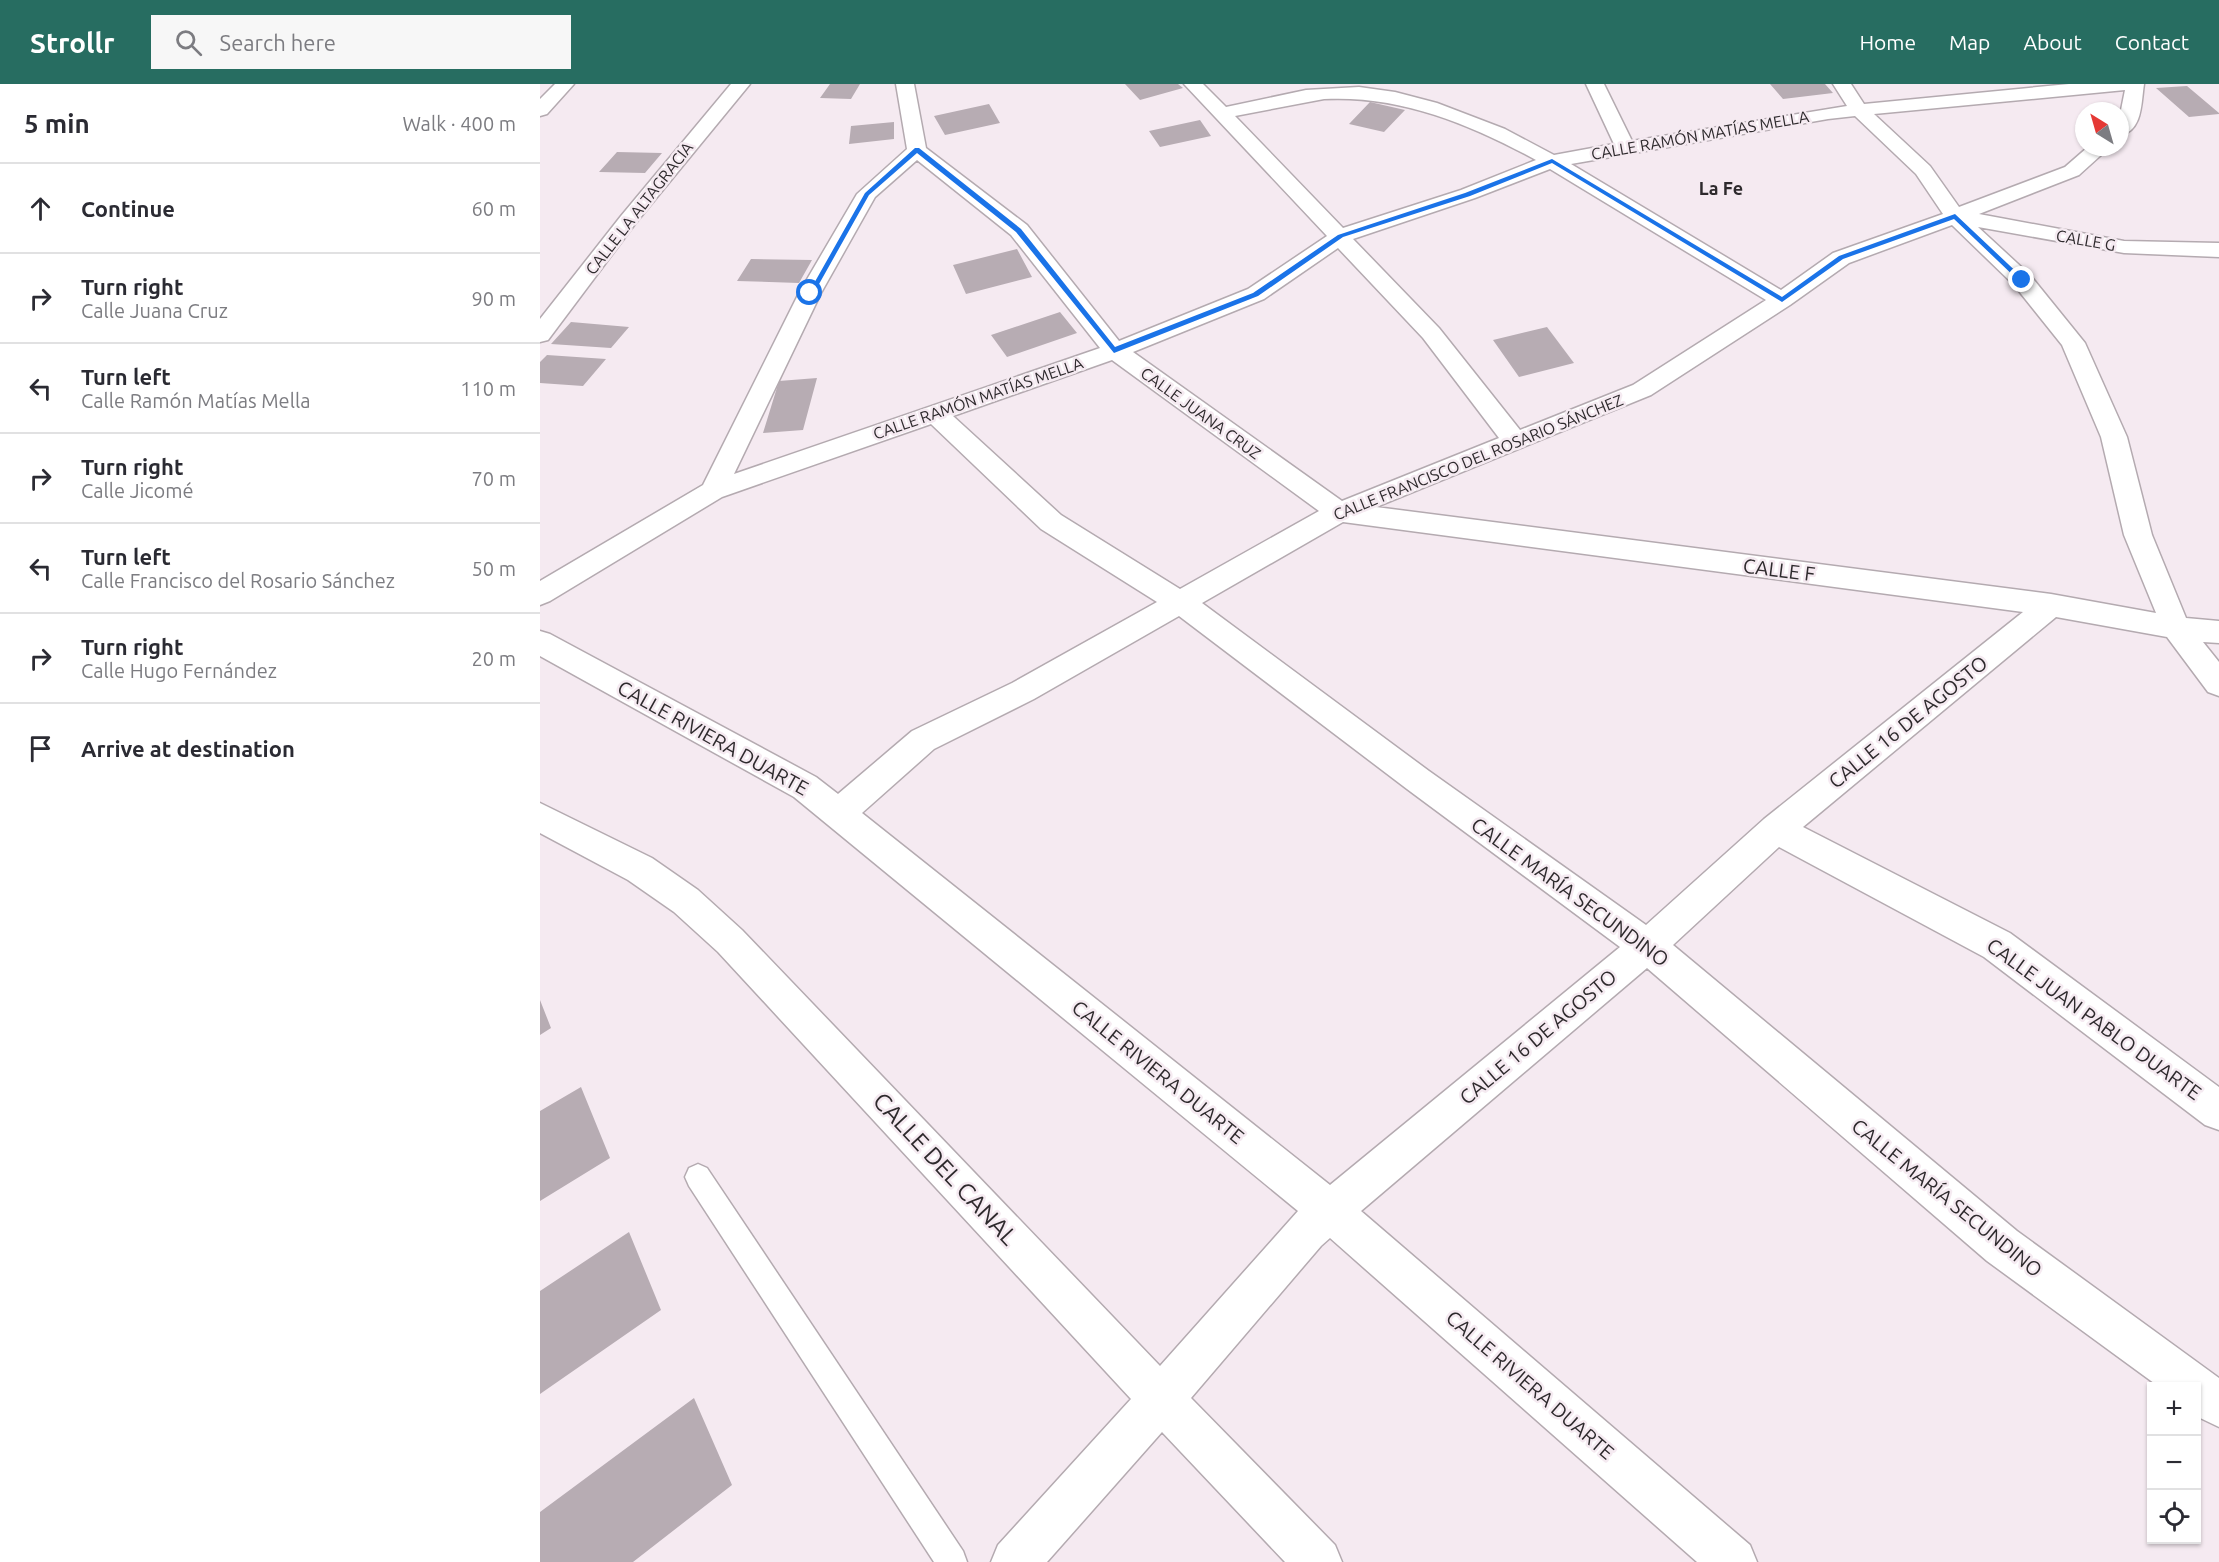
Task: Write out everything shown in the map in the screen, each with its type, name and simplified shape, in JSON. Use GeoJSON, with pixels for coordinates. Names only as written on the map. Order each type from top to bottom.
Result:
{"type":"FeatureCollection","features":[{"type":"Feature","properties":{"kind":"street"},"geometry":{"type":"LineString","coordinates":[[540,110],[566,84]]}},
{"type":"Feature","properties":{"kind":"street","name":"CALLE LA ALTAGRACIA"},"geometry":{"type":"LineString","coordinates":[[540,335],[635,212],[741,84]]}},
{"type":"Feature","properties":{"kind":"street"},"geometry":{"type":"LineString","coordinates":[[713,491],[810,293],[867,194],[917,150],[905,84]]}},
{"type":"Feature","properties":{"kind":"street"},"geometry":{"type":"LineString","coordinates":[[1193,84],[1341,236],[1431,333],[1515,441]]}},
{"type":"Feature","properties":{"kind":"street"},"geometry":{"type":"LineString","coordinates":[[1595,84],[1626,148]]}},
{"type":"Feature","properties":{"kind":"street"},"geometry":{"type":"LineString","coordinates":[[1842,84],[1859,110],[1923,170],[1955,216],[2022,280],[2073,343],[2114,437],[2138,535],[2176,628],[2219,684]]}},
{"type":"Feature","properties":{"kind":"street","name":"CALLE RAMÓN MATÍAS MELLA"},"geometry":{"type":"LineString","coordinates":[[540,594],[713,491],[1114,350],[1256,294],[1341,236],[1467,194],[1552,160],[1816,115],[2126,84]]}},
{"type":"Feature","properties":{"kind":"street"},"geometry":{"type":"LineString","coordinates":[[2129,117],[2135,84]]}},
{"type":"Feature","properties":{"kind":"street"},"geometry":{"type":"LineString","coordinates":[[1220,114],[1299,96],[1358,93],[1402,100],[1484,125],[1552,160],[1782,300]]}},
{"type":"Feature","properties":{"kind":"street","name":"CALLE JUANA CRUZ"},"geometry":{"type":"LineString","coordinates":[[917,150],[1018,230],[1114,350],[1339,512]]}},
{"type":"Feature","properties":{"kind":"street","name":"CALLE FRANCISCO DEL ROSARIO SÁNCHEZ"},"geometry":{"type":"LineString","coordinates":[[838,814],[923,740],[1023,691],[1339,512],[1642,390],[1782,300],[1841,258],[2072,171],[2090,156]]}},
{"type":"Feature","properties":{"kind":"street","name":"CALLE G"},"geometry":{"type":"LineString","coordinates":[[1955,216],[2124,247],[2219,250]]}},
{"type":"Feature","properties":{"kind":"street","name":"CALLE MARÍA SECUNDINO"},"geometry":{"type":"LineString","coordinates":[[935,413],[1051,522],[1180,602],[1418,780],[1647,946],[2002,1246],[2188,1382]]}},
{"type":"Feature","properties":{"kind":"street","name":"CALLE F"},"geometry":{"type":"LineString","coordinates":[[1339,512],[2052,605],[2176,628],[2219,632]]}},
{"type":"Feature","properties":{"kind":"street","name":"CALLE 16 DE AGOSTO"},"geometry":{"type":"LineString","coordinates":[[1015,1562],[1318,1221],[1647,946],[1776,829],[2052,605]]}},
{"type":"Feature","properties":{"kind":"street","name":"CALLE RIVIERA DUARTE"},"geometry":{"type":"LineString","coordinates":[[540,642],[805,787],[1318,1221],[1733,1562]]}},
{"type":"Feature","properties":{"kind":"street","name":"CALLE DEL CANAL"},"geometry":{"type":"LineString","coordinates":[[540,817],[640,869],[686,901],[730,941],[1171,1386],[1318,1562]]}},
{"type":"Feature","properties":{"kind":"street","name":"CALLE JUAN PABLO DUARTE"},"geometry":{"type":"LineString","coordinates":[[1776,829],[1997,945],[2219,1111]]}},
{"type":"Feature","properties":{"kind":"street","name":"CALLE MARÍA SECUNDINO"},"geometry":{"type":"LineString","coordinates":[[2201,1392],[2219,1405]]}},
{"type":"Feature","properties":{"kind":"lane"},"geometry":{"type":"LineString","coordinates":[[698,1177],[952,1562]]}},
{"type":"Feature","properties":{"kind":"building"},"geometry":{"type":"Polygon","coordinates":[[[830,84],[860,84],[851,99],[820,98],[830,84]]]}},
{"type":"Feature","properties":{"kind":"building"},"geometry":{"type":"Polygon","coordinates":[[[1125,84],[1178,84],[1183,88],[1140,100],[1125,84]]]}},
{"type":"Feature","properties":{"kind":"building"},"geometry":{"type":"Polygon","coordinates":[[[1770,84],[1825,84],[1833,93],[1783,99],[1770,84]]]}},
{"type":"Feature","properties":{"kind":"building"},"geometry":{"type":"Polygon","coordinates":[[[2187,86],[2219,114],[2189,117],[2156,88],[2187,86]]]}},
{"type":"Feature","properties":{"kind":"building"},"geometry":{"type":"Polygon","coordinates":[[[1370,102],[1405,110],[1384,132],[1349,124],[1370,102]]]}},
{"type":"Feature","properties":{"kind":"building"},"geometry":{"type":"Polygon","coordinates":[[[989,104],[1000,123],[945,135],[934,116],[989,104]]]}},
{"type":"Feature","properties":{"kind":"building"},"geometry":{"type":"Polygon","coordinates":[[[1200,120],[1211,136],[1160,147],[1149,131],[1200,120]]]}},
{"type":"Feature","properties":{"kind":"building"},"geometry":{"type":"Polygon","coordinates":[[[894,122],[894,139],[849,144],[851,126],[894,122]]]}},
{"type":"Feature","properties":{"kind":"building"},"geometry":{"type":"Polygon","coordinates":[[[617,152],[662,153],[645,173],[599,172],[617,152]]]}},
{"type":"Feature","properties":{"kind":"building"},"geometry":{"type":"Polygon","coordinates":[[[1017,249],[1032,277],[966,294],[953,265],[1017,249]]]}},
{"type":"Feature","properties":{"kind":"building"},"geometry":{"type":"Polygon","coordinates":[[[751,259],[812,260],[799,283],[737,281],[751,259]]]}},
{"type":"Feature","properties":{"kind":"building"},"geometry":{"type":"Polygon","coordinates":[[[1060,312],[1077,333],[1007,357],[991,335],[1060,312]]]}},
{"type":"Feature","properties":{"kind":"building"},"geometry":{"type":"Polygon","coordinates":[[[571,322],[629,327],[611,348],[551,344],[571,322]]]}},
{"type":"Feature","properties":{"kind":"building"},"geometry":{"type":"Polygon","coordinates":[[[1547,327],[1574,363],[1519,377],[1493,340],[1547,327]]]}},
{"type":"Feature","properties":{"kind":"building"},"geometry":{"type":"Polygon","coordinates":[[[547,355],[606,359],[583,386],[540,383],[540,362],[547,355]]]}},
{"type":"Feature","properties":{"kind":"building"},"geometry":{"type":"Polygon","coordinates":[[[817,378],[803,430],[763,433],[779,381],[817,378]]]}},
{"type":"Feature","properties":{"kind":"building"},"geometry":{"type":"Polygon","coordinates":[[[540,1000],[551,1028],[540,1035],[540,1000]]]}},
{"type":"Feature","properties":{"kind":"building"},"geometry":{"type":"Polygon","coordinates":[[[581,1087],[610,1158],[540,1201],[540,1111],[581,1087]]]}},
{"type":"Feature","properties":{"kind":"building"},"geometry":{"type":"Polygon","coordinates":[[[629,1232],[661,1310],[540,1394],[540,1291],[629,1232]]]}},
{"type":"Feature","properties":{"kind":"building"},"geometry":{"type":"Polygon","coordinates":[[[694,1398],[732,1485],[633,1562],[540,1562],[540,1512],[694,1398]]]}},
{"type":"Feature","properties":{"kind":"district","name":"La Fe"},"geometry":{"type":"Point","coordinates":[1721,189]}},
{"type":"Feature","properties":{"kind":"route"},"geometry":{"type":"LineString","coordinates":[[810,293],[867,194],[917,150],[1018,230],[1114,350],[1256,294],[1341,236],[1467,194],[1552,160],[1782,300],[1841,258],[1955,216],[2022,280]]}}]}
